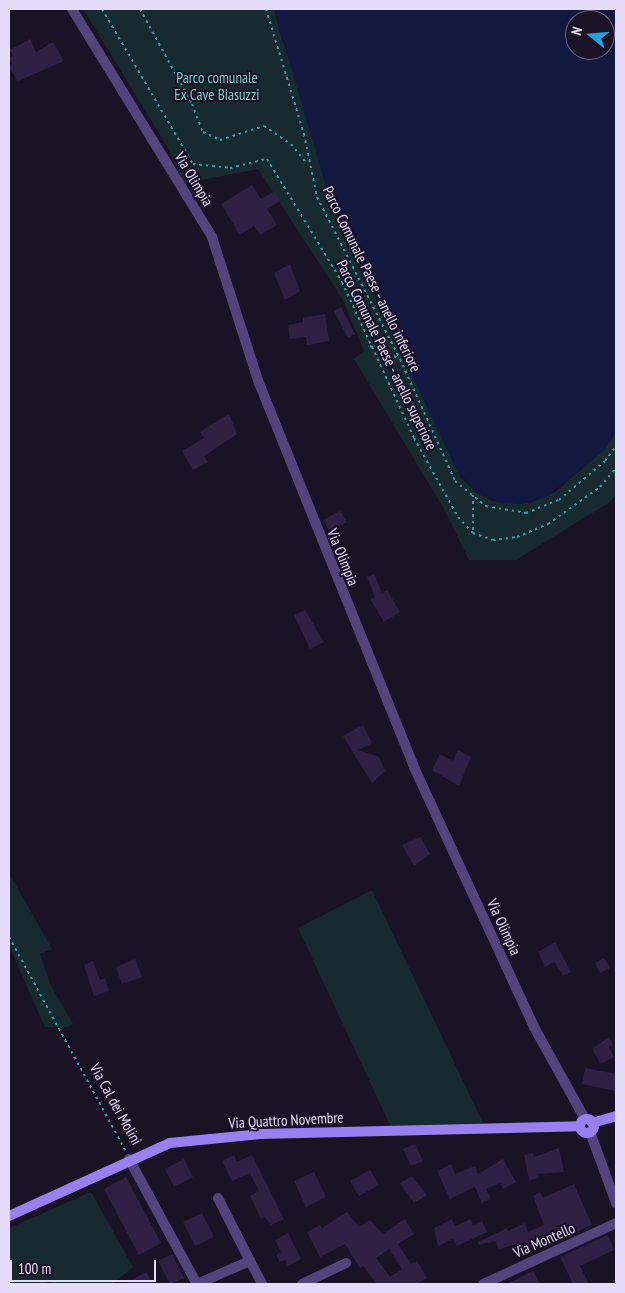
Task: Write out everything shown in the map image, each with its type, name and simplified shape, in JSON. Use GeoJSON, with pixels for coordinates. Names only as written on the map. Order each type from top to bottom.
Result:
{"type":"FeatureCollection","features":[{"type":"Feature","properties":{"kind":"main road","name":"Via Quattro Novembre"},"geometry":{"type":"LineString","coordinates":[[9,1216],[129,1159],[170,1143],[260,1134],[587,1125],[616,1116]]}},
{"type":"Feature","properties":{"kind":"street","name":"Via Olimpia"},"geometry":{"type":"LineString","coordinates":[[72,9],[212,237],[259,382],[413,765],[534,1027],[587,1125],[616,1203]]}},
{"type":"Feature","properties":{"kind":"street","name":"Via Cal dei Molini"},"geometry":{"type":"LineString","coordinates":[[129,1159],[197,1284]]}},
{"type":"Feature","properties":{"kind":"street"},"geometry":{"type":"LineString","coordinates":[[218,1198],[262,1284]]}},
{"type":"Feature","properties":{"kind":"street","name":"Via Montello"},"geometry":{"type":"LineString","coordinates":[[483,1284],[616,1223]]}},
{"type":"Feature","properties":{"kind":"street"},"geometry":{"type":"LineString","coordinates":[[197,1284],[250,1260]]}},
{"type":"Feature","properties":{"kind":"street"},"geometry":{"type":"LineString","coordinates":[[302,1284],[346,1263]]}},
{"type":"Feature","properties":{"kind":"path","name":"Parco Comunale Paese - anello superiore"},"geometry":{"type":"LineString","coordinates":[[102,9],[193,164],[230,168],[267,159],[342,282],[414,438],[458,517],[473,533]]}},
{"type":"Feature","properties":{"kind":"path"},"geometry":{"type":"LineString","coordinates":[[140,9],[192,104],[203,132],[220,140],[264,126],[291,144],[308,166]]}},
{"type":"Feature","properties":{"kind":"path","name":"Parco Comunale Paese - anello inferiore"},"geometry":{"type":"LineString","coordinates":[[266,9],[304,134],[308,166],[317,197],[400,359],[455,481],[486,506],[526,513],[559,500],[605,461],[616,446]]}},
{"type":"Feature","properties":{"kind":"path"},"geometry":{"type":"LineString","coordinates":[[370,345],[400,359]]}},
{"type":"Feature","properties":{"kind":"path"},"geometry":{"type":"LineString","coordinates":[[473,495],[473,533],[493,540],[517,538],[548,524],[600,487],[616,468]]}},
{"type":"Feature","properties":{"kind":"path","name":"Via Cal dei Molini"},"geometry":{"type":"LineString","coordinates":[[9,937],[129,1159]]}},
{"type":"Feature","properties":{"kind":"green space","name":"Parco comunale Ex Cave Biasuzzi"},"geometry":{"type":"Polygon","coordinates":[[[83,9],[274,9],[281,37],[461,478],[479,494],[493,501],[521,504],[533,502],[555,492],[604,450],[616,432],[616,495],[610,502],[516,560],[469,560],[443,507],[354,359],[364,351],[343,300],[258,169],[184,183],[168,148],[83,9]]]}},
{"type":"Feature","properties":{"kind":"green space"},"geometry":{"type":"Polygon","coordinates":[[[9,873],[52,949],[40,954],[50,984],[73,1024],[67,1027],[45,1027],[9,946],[9,873]]]}},
{"type":"Feature","properties":{"kind":"green space"},"geometry":{"type":"Polygon","coordinates":[[[372,890],[483,1123],[391,1127],[298,928],[372,890]]]}},
{"type":"Feature","properties":{"kind":"green space"},"geometry":{"type":"Polygon","coordinates":[[[91,1192],[133,1267],[112,1284],[53,1284],[51,1280],[44,1284],[9,1284],[9,1228],[91,1192]]]}},
{"type":"Feature","properties":{"kind":"shaded area"},"geometry":{"type":"Polygon","coordinates":[[[274,9],[616,9],[616,432],[604,450],[548,496],[521,504],[501,503],[479,494],[457,471],[329,197],[274,9]]]}},
{"type":"Feature","properties":{"kind":"building"},"geometry":{"type":"Polygon","coordinates":[[[30,39],[36,52],[53,42],[64,61],[18,81],[9,68],[12,64],[9,58],[13,56],[10,50],[30,39]]]}},
{"type":"Feature","properties":{"kind":"building"},"geometry":{"type":"Polygon","coordinates":[[[252,185],[261,199],[275,191],[280,201],[267,209],[277,225],[260,235],[254,226],[240,235],[221,204],[252,185]]]}},
{"type":"Feature","properties":{"kind":"building"},"geometry":{"type":"Polygon","coordinates":[[[290,264],[300,291],[285,300],[274,273],[290,264]]]}},
{"type":"Feature","properties":{"kind":"building"},"geometry":{"type":"Polygon","coordinates":[[[341,307],[355,334],[348,338],[334,311],[341,307]]]}},
{"type":"Feature","properties":{"kind":"building"},"geometry":{"type":"Polygon","coordinates":[[[325,314],[329,341],[307,345],[306,337],[290,339],[288,325],[303,322],[303,318],[325,314]]]}},
{"type":"Feature","properties":{"kind":"building"},"geometry":{"type":"Polygon","coordinates":[[[229,414],[237,434],[204,456],[208,462],[193,470],[182,451],[204,438],[200,432],[229,414]]]}},
{"type":"Feature","properties":{"kind":"building"},"geometry":{"type":"Polygon","coordinates":[[[340,511],[347,522],[330,531],[323,520],[340,511]]]}},
{"type":"Feature","properties":{"kind":"building"},"geometry":{"type":"Polygon","coordinates":[[[374,574],[382,593],[387,590],[400,612],[384,622],[370,599],[375,597],[367,577],[374,574]]]}},
{"type":"Feature","properties":{"kind":"building"},"geometry":{"type":"Polygon","coordinates":[[[305,610],[324,642],[310,649],[294,615],[305,610]]]}},
{"type":"Feature","properties":{"kind":"building"},"geometry":{"type":"Polygon","coordinates":[[[363,725],[372,743],[358,750],[379,757],[385,771],[372,783],[343,736],[363,725]]]}},
{"type":"Feature","properties":{"kind":"building"},"geometry":{"type":"Polygon","coordinates":[[[458,750],[471,757],[459,786],[432,770],[440,754],[453,761],[458,750]]]}},
{"type":"Feature","properties":{"kind":"building"},"geometry":{"type":"Polygon","coordinates":[[[421,837],[430,854],[414,866],[402,845],[421,837]]]}},
{"type":"Feature","properties":{"kind":"building"},"geometry":{"type":"Polygon","coordinates":[[[555,942],[571,972],[563,976],[554,962],[545,967],[538,952],[555,942]]]}},
{"type":"Feature","properties":{"kind":"building"},"geometry":{"type":"Polygon","coordinates":[[[604,958],[610,968],[600,973],[595,963],[604,958]]]}},
{"type":"Feature","properties":{"kind":"building"},"geometry":{"type":"Polygon","coordinates":[[[135,959],[142,977],[122,984],[116,967],[135,959]]]}},
{"type":"Feature","properties":{"kind":"building"},"geometry":{"type":"Polygon","coordinates":[[[93,961],[100,980],[105,978],[109,991],[94,996],[84,965],[93,961]]]}},
{"type":"Feature","properties":{"kind":"building"},"geometry":{"type":"Polygon","coordinates":[[[609,1037],[613,1045],[609,1047],[614,1057],[601,1064],[592,1049],[609,1037]]]}},
{"type":"Feature","properties":{"kind":"building"},"geometry":{"type":"Polygon","coordinates":[[[585,1068],[616,1074],[616,1091],[582,1084],[585,1068]]]}},
{"type":"Feature","properties":{"kind":"building"},"geometry":{"type":"Polygon","coordinates":[[[415,1144],[423,1161],[411,1166],[403,1149],[415,1144]]]}},
{"type":"Feature","properties":{"kind":"building"},"geometry":{"type":"Polygon","coordinates":[[[559,1148],[564,1172],[538,1174],[539,1178],[529,1180],[524,1155],[533,1153],[534,1157],[559,1148]]]}},
{"type":"Feature","properties":{"kind":"building"},"geometry":{"type":"Polygon","coordinates":[[[234,1155],[237,1162],[252,1155],[284,1219],[271,1225],[265,1217],[261,1219],[250,1196],[259,1191],[250,1173],[232,1181],[222,1161],[234,1155]]]}},
{"type":"Feature","properties":{"kind":"building"},"geometry":{"type":"Polygon","coordinates":[[[184,1159],[193,1177],[174,1187],[165,1169],[184,1159]]]}},
{"type":"Feature","properties":{"kind":"building"},"geometry":{"type":"Polygon","coordinates":[[[503,1159],[516,1182],[503,1189],[500,1183],[486,1189],[491,1199],[482,1203],[475,1187],[450,1199],[437,1171],[451,1164],[455,1174],[475,1166],[478,1174],[503,1159]]]}},
{"type":"Feature","properties":{"kind":"building"},"geometry":{"type":"Polygon","coordinates":[[[370,1170],[379,1185],[359,1196],[350,1181],[370,1170]]]}},
{"type":"Feature","properties":{"kind":"building"},"geometry":{"type":"Polygon","coordinates":[[[314,1172],[326,1197],[306,1207],[294,1181],[314,1172]]]}},
{"type":"Feature","properties":{"kind":"building"},"geometry":{"type":"Polygon","coordinates":[[[412,1176],[427,1195],[414,1203],[400,1183],[412,1176]]]}},
{"type":"Feature","properties":{"kind":"building"},"geometry":{"type":"Polygon","coordinates":[[[126,1177],[161,1243],[139,1255],[104,1189],[126,1177]]]}},
{"type":"Feature","properties":{"kind":"building"},"geometry":{"type":"Polygon","coordinates":[[[574,1184],[592,1225],[576,1232],[573,1225],[527,1249],[524,1242],[499,1249],[495,1241],[479,1245],[478,1242],[507,1228],[508,1231],[525,1223],[528,1232],[544,1225],[533,1196],[540,1192],[543,1198],[574,1184]]]}},
{"type":"Feature","properties":{"kind":"building"},"geometry":{"type":"Polygon","coordinates":[[[347,1212],[359,1227],[370,1220],[383,1234],[405,1219],[414,1234],[398,1244],[411,1264],[417,1261],[427,1278],[416,1284],[377,1284],[363,1266],[360,1268],[345,1244],[320,1257],[307,1232],[320,1225],[322,1228],[347,1212]],[[389,1249],[376,1258],[390,1277],[402,1269],[389,1249]]]}},
{"type":"Feature","properties":{"kind":"building"},"geometry":{"type":"Polygon","coordinates":[[[202,1213],[214,1237],[195,1246],[183,1222],[202,1213]]]}},
{"type":"Feature","properties":{"kind":"building"},"geometry":{"type":"Polygon","coordinates":[[[452,1219],[455,1226],[471,1219],[473,1225],[482,1221],[487,1232],[457,1246],[453,1239],[438,1246],[434,1228],[452,1219]]]}},
{"type":"Feature","properties":{"kind":"building"},"geometry":{"type":"Polygon","coordinates":[[[288,1233],[301,1259],[288,1266],[285,1260],[280,1262],[276,1255],[281,1252],[275,1240],[288,1233]]]}},
{"type":"Feature","properties":{"kind":"building"},"geometry":{"type":"Polygon","coordinates":[[[608,1235],[614,1250],[580,1266],[589,1284],[573,1284],[560,1257],[608,1235]]]}},
{"type":"Feature","properties":{"kind":"building"},"geometry":{"type":"Polygon","coordinates":[[[172,1254],[184,1278],[170,1284],[158,1261],[172,1254]]]}},
{"type":"Feature","properties":{"kind":"building"},"geometry":{"type":"Polygon","coordinates":[[[533,1271],[540,1284],[507,1284],[533,1271]]]}},
{"type":"Feature","properties":{"kind":"building"},"geometry":{"type":"Polygon","coordinates":[[[146,1272],[153,1284],[125,1284],[146,1272]]]}}]}
